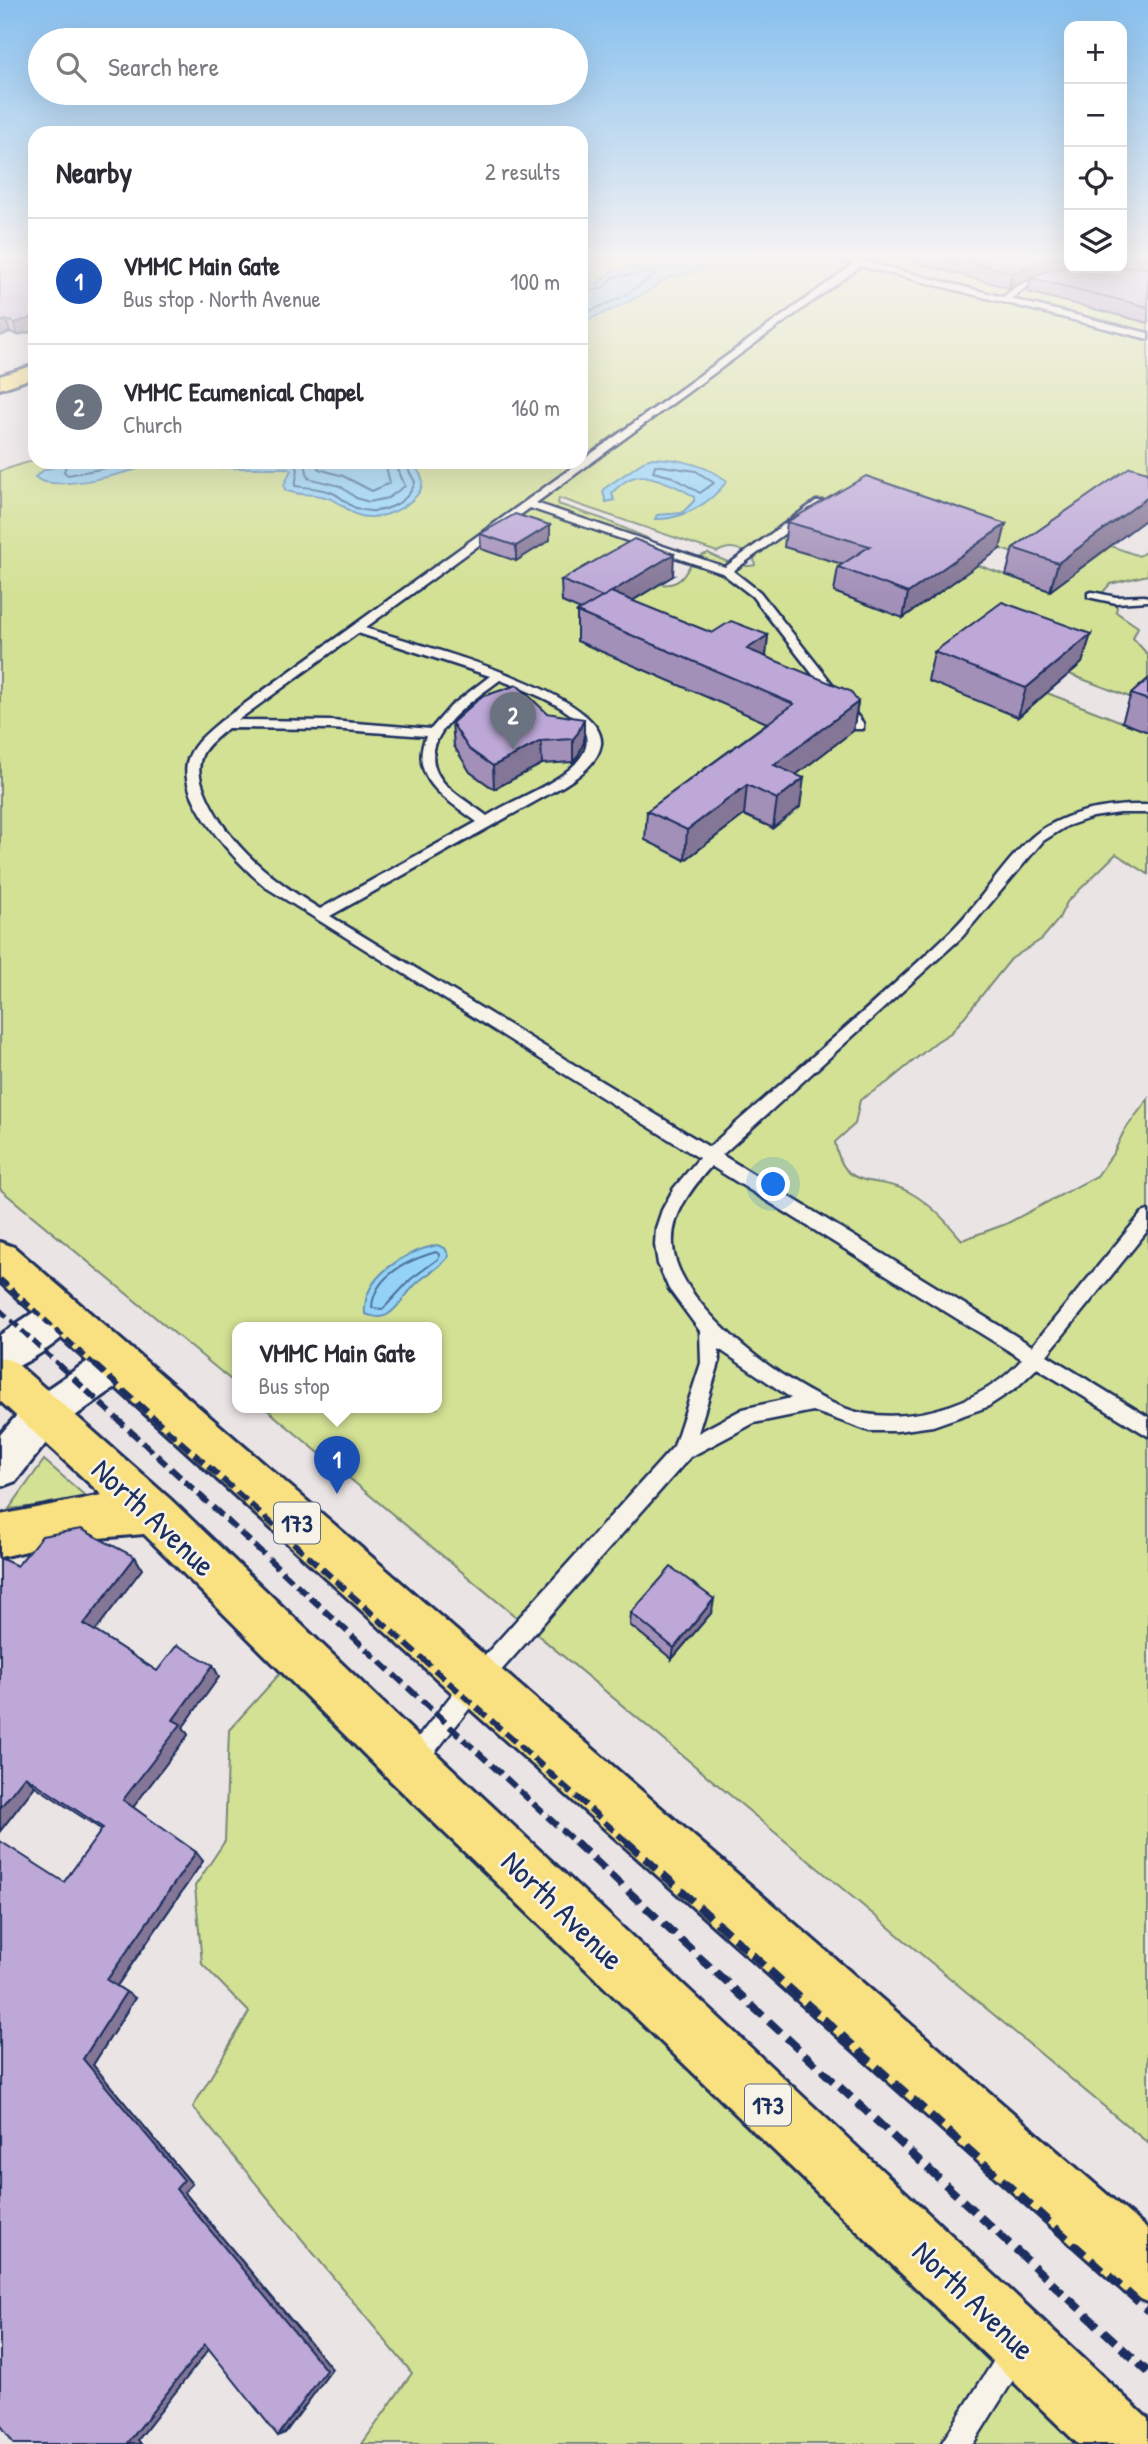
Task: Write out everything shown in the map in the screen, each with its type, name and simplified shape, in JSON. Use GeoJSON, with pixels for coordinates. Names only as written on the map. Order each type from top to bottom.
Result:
{"type":"FeatureCollection","features":[{"type":"Feature","properties":{"kind":"main road"},"geometry":{"type":"LineString","coordinates":[[0,383],[28,373]]}},
{"type":"Feature","properties":{"kind":"main road","name":"173"},"geometry":{"type":"LineString","coordinates":[[0,1258],[1148,2272]]}},
{"type":"Feature","properties":{"kind":"main road"},"geometry":{"type":"LineString","coordinates":[[0,1357],[63,1314]]}},
{"type":"Feature","properties":{"kind":"main road"},"geometry":{"type":"LineString","coordinates":[[0,1467],[43,1415],[118,1363]]}},
{"type":"Feature","properties":{"kind":"main road","name":"North Avenue"},"geometry":{"type":"LineString","coordinates":[[0,1375],[154,1514],[411,1765],[1126,2444]]}},
{"type":"Feature","properties":{"kind":"main road"},"geometry":{"type":"LineString","coordinates":[[0,1536],[54,1522],[110,1513],[154,1514]]}},
{"type":"Feature","properties":{"kind":"lane"},"geometry":{"type":"LineString","coordinates":[[588,461],[716,368]]}},
{"type":"Feature","properties":{"kind":"lane"},"geometry":{"type":"LineString","coordinates":[[577,469],[225,724],[205,742],[194,757],[191,773],[207,810],[232,851],[262,878],[319,916],[1148,1427]]}},
{"type":"Feature","properties":{"kind":"lane"},"geometry":{"type":"LineString","coordinates":[[726,571],[820,503]]}},
{"type":"Feature","properties":{"kind":"lane"},"geometry":{"type":"LineString","coordinates":[[529,504],[726,571],[755,594],[859,726]]}},
{"type":"Feature","properties":{"kind":"lane"},"geometry":{"type":"LineString","coordinates":[[1092,595],[1116,600],[1147,601]]}},
{"type":"Feature","properties":{"kind":"lane"},"geometry":{"type":"LineString","coordinates":[[319,916],[568,777],[584,765],[592,752],[594,737],[591,727],[581,713],[532,688],[357,629]]}},
{"type":"Feature","properties":{"kind":"lane"},"geometry":{"type":"LineString","coordinates":[[486,822],[439,785],[432,775],[425,753],[432,733],[499,675]]}},
{"type":"Feature","properties":{"kind":"lane"},"geometry":{"type":"LineString","coordinates":[[225,724],[331,724],[432,733]]}},
{"type":"Feature","properties":{"kind":"lane"},"geometry":{"type":"LineString","coordinates":[[1148,809],[1098,812],[1048,830],[1038,838],[957,934],[709,1157],[678,1194],[666,1227],[663,1245],[671,1280],[709,1330],[794,1391],[863,1422],[917,1421],[943,1417],[988,1399],[1023,1371],[1148,1218]]}},
{"type":"Feature","properties":{"kind":"lane"},"geometry":{"type":"LineString","coordinates":[[683,1451],[710,1363],[709,1330]]}},
{"type":"Feature","properties":{"kind":"lane"},"geometry":{"type":"LineString","coordinates":[[411,1765],[477,1682],[683,1451],[750,1415],[815,1402]]}},
{"type":"Feature","properties":{"kind":"lane"},"geometry":{"type":"LineString","coordinates":[[956,2444],[1020,2344]]}},
{"type":"Feature","properties":{"kind":"green space"},"geometry":{"type":"Polygon","coordinates":[[[588,368],[1148,368],[1148,502],[1030,559],[862,500],[936,550],[1050,591],[1111,546],[1139,556],[1148,550],[1148,575],[1110,584],[1103,592],[1117,607],[1116,612],[1138,627],[1133,638],[1148,655],[1148,704],[1069,674],[1018,717],[1047,693],[1148,732],[1148,874],[1116,854],[1067,902],[1058,920],[1042,939],[1011,959],[952,1032],[888,1082],[860,1100],[855,1124],[835,1142],[839,1158],[854,1176],[909,1192],[931,1207],[962,1240],[1006,1224],[1097,1176],[1114,1152],[1124,1131],[1148,1099],[1148,2143],[271,1413],[442,1413],[442,1322],[232,1322],[232,1381],[0,1189],[0,471],[28,462],[28,469],[588,469],[588,368]],[[559,498],[558,504],[647,538],[652,551],[604,618],[660,584],[677,581],[685,574],[693,559],[708,553],[737,565],[755,565],[754,558],[740,550],[727,548],[717,552],[559,498]],[[578,641],[790,733],[646,840],[684,860],[744,815],[773,828],[771,794],[859,726],[578,641]],[[457,744],[456,752],[463,754],[470,772],[494,789],[545,762],[561,762],[457,744]]]}},
{"type":"Feature","properties":{"kind":"green space"},"geometry":{"type":"Polygon","coordinates":[[[44,1460],[90,1500],[9,1509],[44,1460]]]}},
{"type":"Feature","properties":{"kind":"green space"},"geometry":{"type":"Polygon","coordinates":[[[286,1667],[1079,2444],[362,2444],[412,2373],[193,2107],[249,2012],[202,1964],[195,1886],[225,1841],[229,1730],[286,1667]]]}},
{"type":"Feature","properties":{"kind":"water"},"geometry":{"type":"Polygon","coordinates":[[[653,458],[692,464],[727,481],[705,503],[676,517],[665,519],[655,519],[657,515],[682,513],[694,501],[694,497],[665,482],[641,476],[622,484],[612,493],[614,500],[606,502],[603,492],[605,488],[653,458]]]}},
{"type":"Feature","properties":{"kind":"water"},"geometry":{"type":"Polygon","coordinates":[[[136,469],[94,480],[58,483],[44,482],[35,477],[44,470],[136,469]]]}},
{"type":"Feature","properties":{"kind":"water"},"geometry":{"type":"Polygon","coordinates":[[[416,469],[422,479],[421,489],[406,505],[395,511],[365,517],[327,498],[285,490],[284,485],[291,470],[416,469]]]}},
{"type":"Feature","properties":{"kind":"water"},"geometry":{"type":"Polygon","coordinates":[[[437,1245],[445,1248],[449,1256],[418,1282],[395,1309],[379,1317],[365,1314],[370,1288],[378,1277],[399,1260],[437,1245]]]}},
{"type":"Feature","properties":{"kind":"building"},"geometry":{"type":"Polygon","coordinates":[[[1130,467],[1148,472],[1148,497],[1058,563],[1013,548],[1130,467]]]}},
{"type":"Feature","properties":{"kind":"building"},"geometry":{"type":"Polygon","coordinates":[[[866,476],[1006,524],[908,593],[838,567],[870,546],[787,522],[866,476]]]}},
{"type":"Feature","properties":{"kind":"building"},"geometry":{"type":"Polygon","coordinates":[[[515,514],[550,525],[516,546],[480,534],[515,514]]]}},
{"type":"Feature","properties":{"kind":"building"},"geometry":{"type":"Polygon","coordinates":[[[634,539],[674,554],[603,597],[561,580],[634,539]]]}},
{"type":"Feature","properties":{"kind":"building"},"geometry":{"type":"Polygon","coordinates":[[[611,592],[712,633],[731,621],[768,635],[747,649],[850,691],[858,702],[774,765],[804,778],[777,799],[747,785],[687,830],[647,811],[794,704],[577,612],[611,592]]]}},
{"type":"Feature","properties":{"kind":"building"},"geometry":{"type":"Polygon","coordinates":[[[1002,602],[1091,634],[1026,688],[934,652],[1002,602]]]}},
{"type":"Feature","properties":{"kind":"building"},"geometry":{"type":"Polygon","coordinates":[[[1148,679],[1148,700],[1131,694],[1148,679]]]}},
{"type":"Feature","properties":{"kind":"building"},"geometry":{"type":"Polygon","coordinates":[[[517,685],[547,713],[584,719],[573,739],[541,741],[493,766],[469,749],[452,723],[481,697],[517,685]]]}},
{"type":"Feature","properties":{"kind":"building"},"geometry":{"type":"Polygon","coordinates":[[[81,1529],[135,1557],[84,1624],[157,1671],[177,1645],[213,1665],[173,1720],[181,1724],[123,1800],[196,1852],[107,1980],[126,1992],[83,2059],[184,2180],[176,2189],[326,2370],[278,2436],[205,2344],[129,2444],[14,2444],[0,2424],[0,1841],[64,1882],[103,1828],[25,1776],[0,1808],[0,1558],[17,1566],[42,1536],[81,1529]]]}},
{"type":"Feature","properties":{"kind":"building"},"geometry":{"type":"Polygon","coordinates":[[[671,1567],[714,1599],[674,1648],[631,1613],[671,1567]]]}},
{"type":"Feature","properties":{"kind":"railway"},"geometry":{"type":"LineString","coordinates":[[0,1279],[97,1367]]}},
{"type":"Feature","properties":{"kind":"railway"},"geometry":{"type":"LineString","coordinates":[[0,1310],[61,1367]]}},
{"type":"Feature","properties":{"kind":"railway"},"geometry":{"type":"LineString","coordinates":[[59,1365],[577,1844]]}},
{"type":"Feature","properties":{"kind":"railway"},"geometry":{"type":"LineString","coordinates":[[95,1365],[629,1844]]}},
{"type":"Feature","properties":{"kind":"railway"},"geometry":{"type":"LineString","coordinates":[[575,1842],[1148,2372]]}},
{"type":"Feature","properties":{"kind":"railway"},"geometry":{"type":"LineString","coordinates":[[627,1842],[1148,2311]]}},
{"type":"Feature","properties":{"kind":"place","name":"VMMC Ecumenical Chapel"},"geometry":{"type":"Point","coordinates":[513,750]}},
{"type":"Feature","properties":{"kind":"place","name":"VMMC Main Gate"},"geometry":{"type":"Point","coordinates":[337,1494]}}]}
